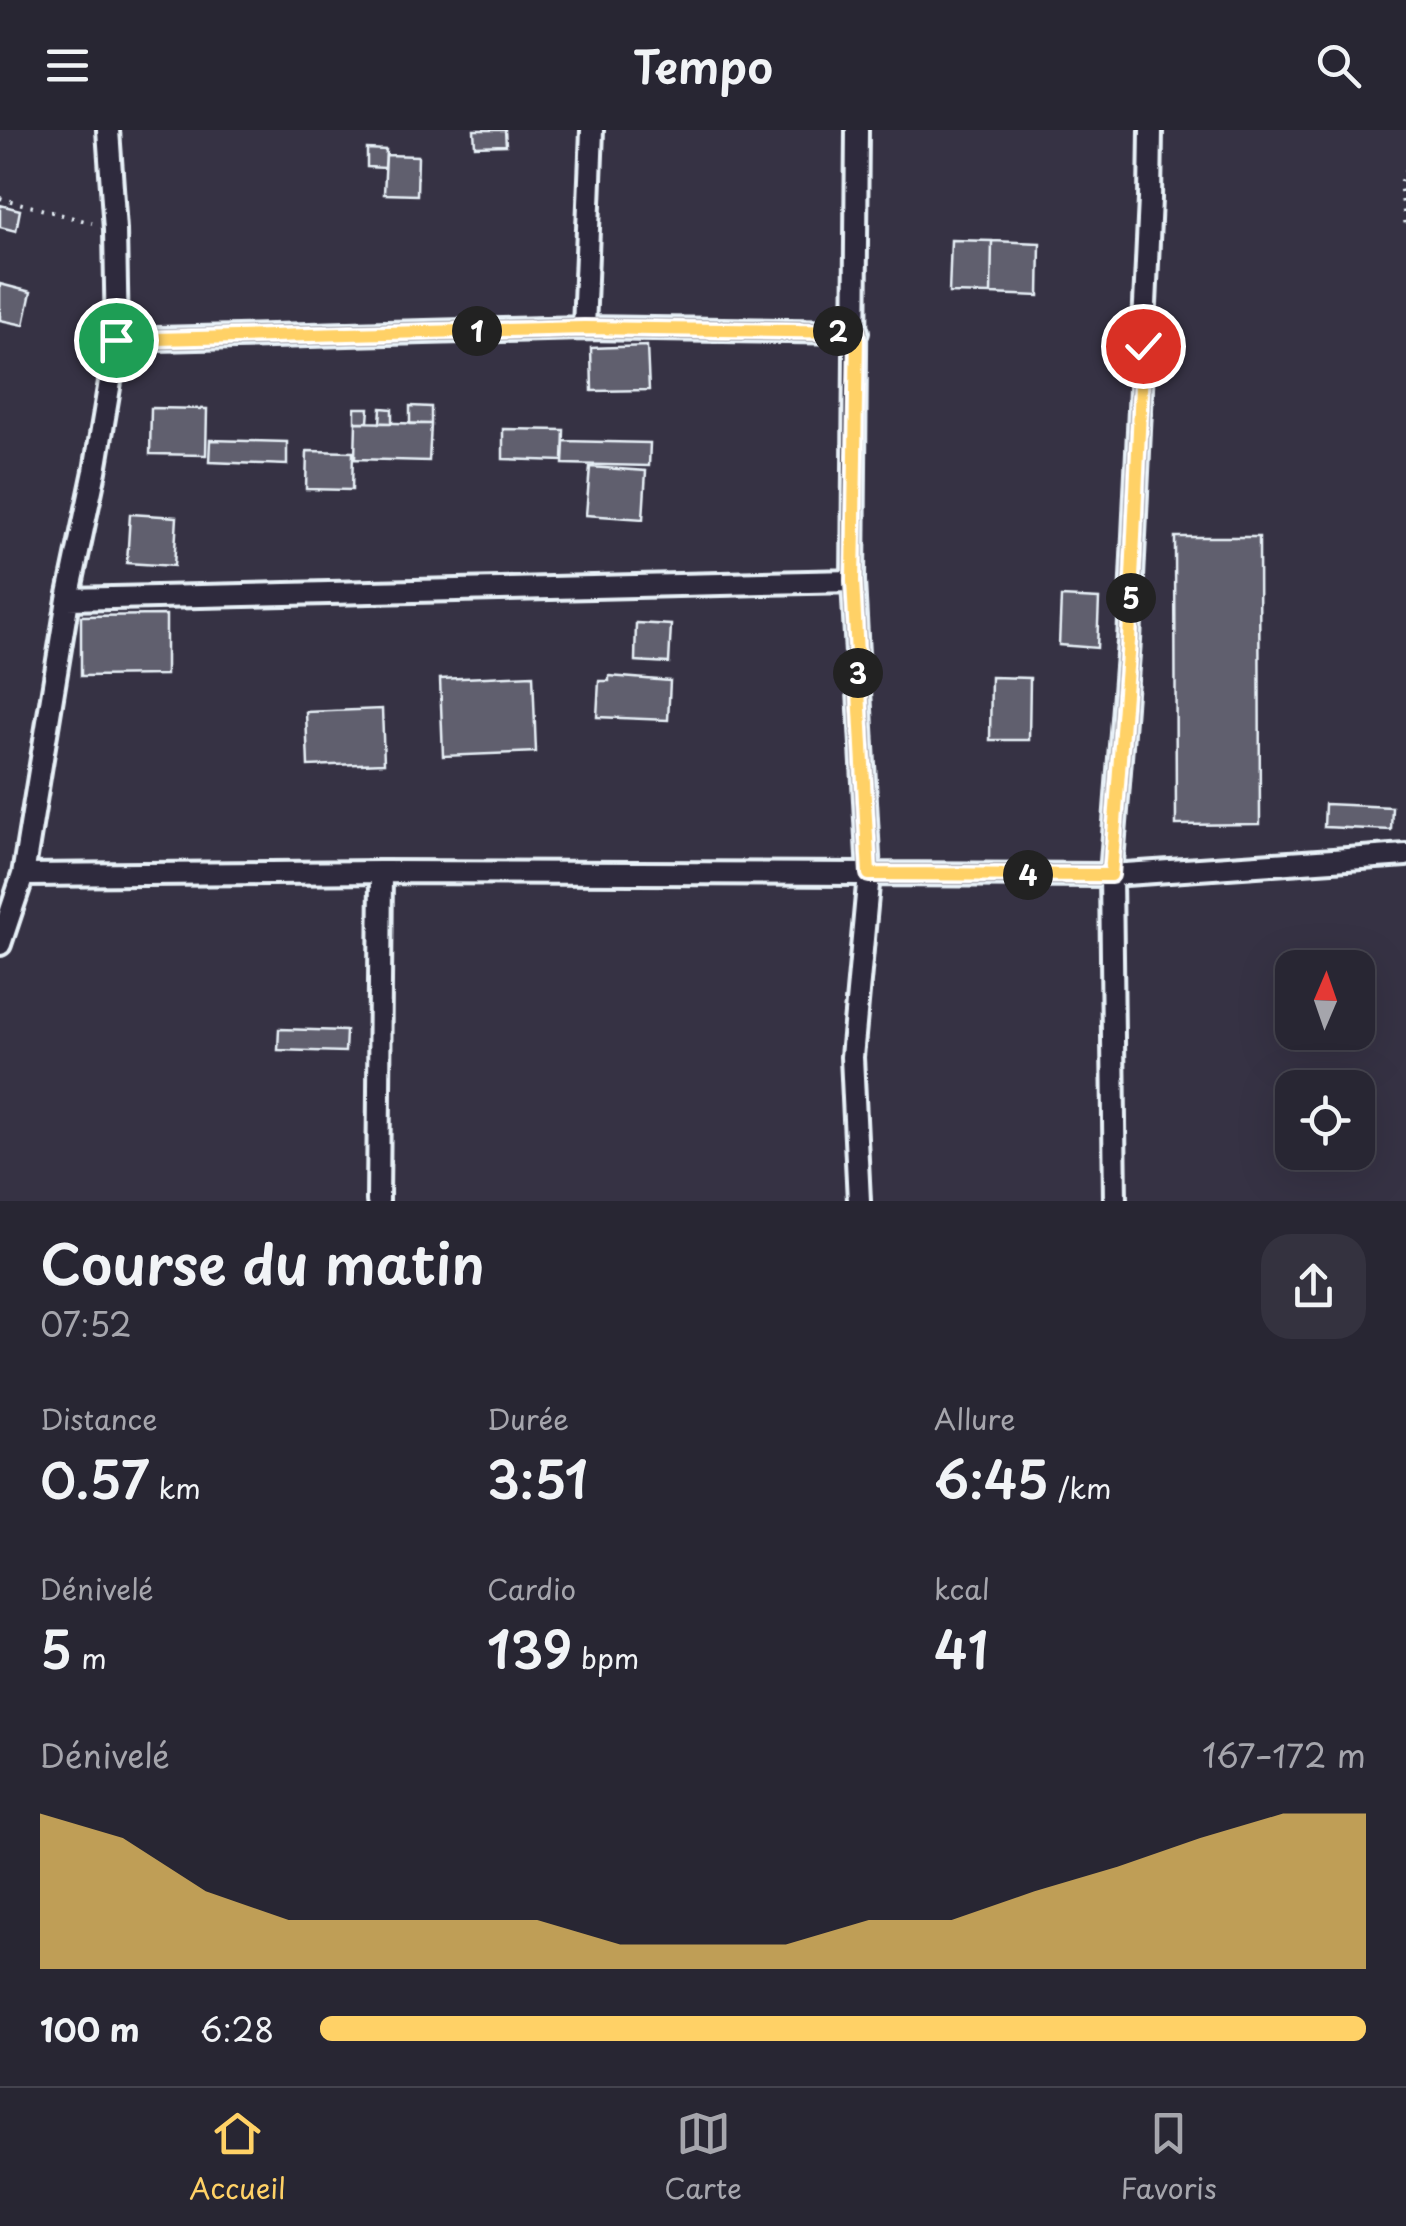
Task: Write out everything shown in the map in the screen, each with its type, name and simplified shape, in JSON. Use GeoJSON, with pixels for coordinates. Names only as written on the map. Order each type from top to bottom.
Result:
{"type":"FeatureCollection","features":[{"type":"Feature","properties":{"kind":"street"},"geometry":{"type":"LineString","coordinates":[[0,944],[23,876],[68,599],[95,471],[116,340],[115,230],[108,130]]}},
{"type":"Feature","properties":{"kind":"street"},"geometry":{"type":"LineString","coordinates":[[584,328],[592,130]]}},
{"type":"Feature","properties":{"kind":"street"},"geometry":{"type":"LineString","coordinates":[[858,130],[853,581],[869,874],[852,1057],[859,1201]]}},
{"type":"Feature","properties":{"kind":"street"},"geometry":{"type":"LineString","coordinates":[[1115,1201],[1111,875],[1129,641],[1150,130]]}},
{"type":"Feature","properties":{"kind":"street"},"geometry":{"type":"LineString","coordinates":[[116,340],[584,328],[857,332]]}},
{"type":"Feature","properties":{"kind":"street"},"geometry":{"type":"LineString","coordinates":[[68,599],[853,581]]}},
{"type":"Feature","properties":{"kind":"street"},"geometry":{"type":"LineString","coordinates":[[23,876],[381,872],[1111,875],[1406,855]]}},
{"type":"Feature","properties":{"kind":"street"},"geometry":{"type":"LineString","coordinates":[[378,1201],[381,872]]}},
{"type":"Feature","properties":{"kind":"path"},"geometry":{"type":"LineString","coordinates":[[1406,170],[1400,183],[1406,227]]}},
{"type":"Feature","properties":{"kind":"path"},"geometry":{"type":"LineString","coordinates":[[0,198],[115,230]]}},
{"type":"Feature","properties":{"kind":"building"},"geometry":{"type":"Polygon","coordinates":[[[474,130],[505,130],[506,145],[475,146],[474,130]]]}},
{"type":"Feature","properties":{"kind":"building"},"geometry":{"type":"Polygon","coordinates":[[[367,149],[386,150],[385,168],[367,167],[367,149]]]}},
{"type":"Feature","properties":{"kind":"building"},"geometry":{"type":"Polygon","coordinates":[[[386,155],[418,156],[417,195],[384,194],[386,155]]]}},
{"type":"Feature","properties":{"kind":"building"},"geometry":{"type":"Polygon","coordinates":[[[0,205],[20,210],[16,231],[0,227],[0,205]]]}},
{"type":"Feature","properties":{"kind":"building"},"geometry":{"type":"Polygon","coordinates":[[[951,240],[992,241],[991,294],[949,293],[951,240]]]}},
{"type":"Feature","properties":{"kind":"building"},"geometry":{"type":"Polygon","coordinates":[[[992,241],[1040,243],[1039,296],[991,294],[992,241]]]}},
{"type":"Feature","properties":{"kind":"building"},"geometry":{"type":"Polygon","coordinates":[[[0,284],[31,292],[24,325],[0,320],[0,284]]]}},
{"type":"Feature","properties":{"kind":"building"},"geometry":{"type":"Polygon","coordinates":[[[647,346],[649,390],[592,391],[591,348],[647,346]]]}},
{"type":"Feature","properties":{"kind":"building"},"geometry":{"type":"Polygon","coordinates":[[[410,406],[431,407],[431,424],[410,424],[410,406]]]}},
{"type":"Feature","properties":{"kind":"building"},"geometry":{"type":"Polygon","coordinates":[[[151,408],[207,409],[206,455],[150,454],[151,408]]]}},
{"type":"Feature","properties":{"kind":"building"},"geometry":{"type":"Polygon","coordinates":[[[355,408],[369,408],[368,422],[355,422],[355,408]]]}},
{"type":"Feature","properties":{"kind":"building"},"geometry":{"type":"Polygon","coordinates":[[[381,408],[392,409],[392,423],[380,423],[381,408]]]}},
{"type":"Feature","properties":{"kind":"building"},"geometry":{"type":"Polygon","coordinates":[[[356,422],[431,424],[429,461],[355,459],[356,422]]]}},
{"type":"Feature","properties":{"kind":"building"},"geometry":{"type":"Polygon","coordinates":[[[503,429],[564,430],[563,461],[503,459],[503,429]]]}},
{"type":"Feature","properties":{"kind":"building"},"geometry":{"type":"Polygon","coordinates":[[[210,440],[287,442],[287,465],[209,462],[210,440]]]}},
{"type":"Feature","properties":{"kind":"building"},"geometry":{"type":"Polygon","coordinates":[[[564,441],[650,443],[649,466],[563,464],[564,441]]]}},
{"type":"Feature","properties":{"kind":"building"},"geometry":{"type":"Polygon","coordinates":[[[307,451],[353,452],[352,490],[306,489],[307,451]]]}},
{"type":"Feature","properties":{"kind":"building"},"geometry":{"type":"Polygon","coordinates":[[[590,467],[646,471],[643,519],[586,515],[590,467]]]}},
{"type":"Feature","properties":{"kind":"building"},"geometry":{"type":"Polygon","coordinates":[[[130,514],[177,517],[174,566],[127,563],[130,514]]]}},
{"type":"Feature","properties":{"kind":"building"},"geometry":{"type":"Polygon","coordinates":[[[1175,537],[1259,537],[1260,824],[1176,825],[1175,537]]]}},
{"type":"Feature","properties":{"kind":"building"},"geometry":{"type":"Polygon","coordinates":[[[1061,597],[1099,599],[1097,648],[1059,645],[1061,597]]]}},
{"type":"Feature","properties":{"kind":"building"},"geometry":{"type":"Polygon","coordinates":[[[166,615],[166,675],[81,676],[81,616],[166,615]]]}},
{"type":"Feature","properties":{"kind":"building"},"geometry":{"type":"Polygon","coordinates":[[[636,623],[671,625],[669,663],[635,661],[636,623]]]}},
{"type":"Feature","properties":{"kind":"building"},"geometry":{"type":"Polygon","coordinates":[[[533,675],[536,752],[443,756],[440,679],[533,675]]]}},
{"type":"Feature","properties":{"kind":"building"},"geometry":{"type":"Polygon","coordinates":[[[609,676],[670,681],[668,720],[597,717],[599,681],[609,681],[609,676]]]}},
{"type":"Feature","properties":{"kind":"building"},"geometry":{"type":"Polygon","coordinates":[[[991,677],[1030,678],[1029,740],[990,740],[991,677]]]}},
{"type":"Feature","properties":{"kind":"building"},"geometry":{"type":"Polygon","coordinates":[[[382,709],[384,763],[308,766],[306,712],[382,709]]]}},
{"type":"Feature","properties":{"kind":"building"},"geometry":{"type":"Polygon","coordinates":[[[1325,804],[1392,807],[1391,830],[1324,827],[1325,804]]]}},
{"type":"Feature","properties":{"kind":"building"},"geometry":{"type":"Polygon","coordinates":[[[279,1029],[346,1031],[345,1052],[278,1050],[279,1029]]]}},
{"type":"Feature","properties":{"kind":"route"},"geometry":{"type":"LineString","coordinates":[[116,340],[584,328],[857,332],[853,581],[869,874],[1111,875],[1129,641],[1143,346]]}}]}
